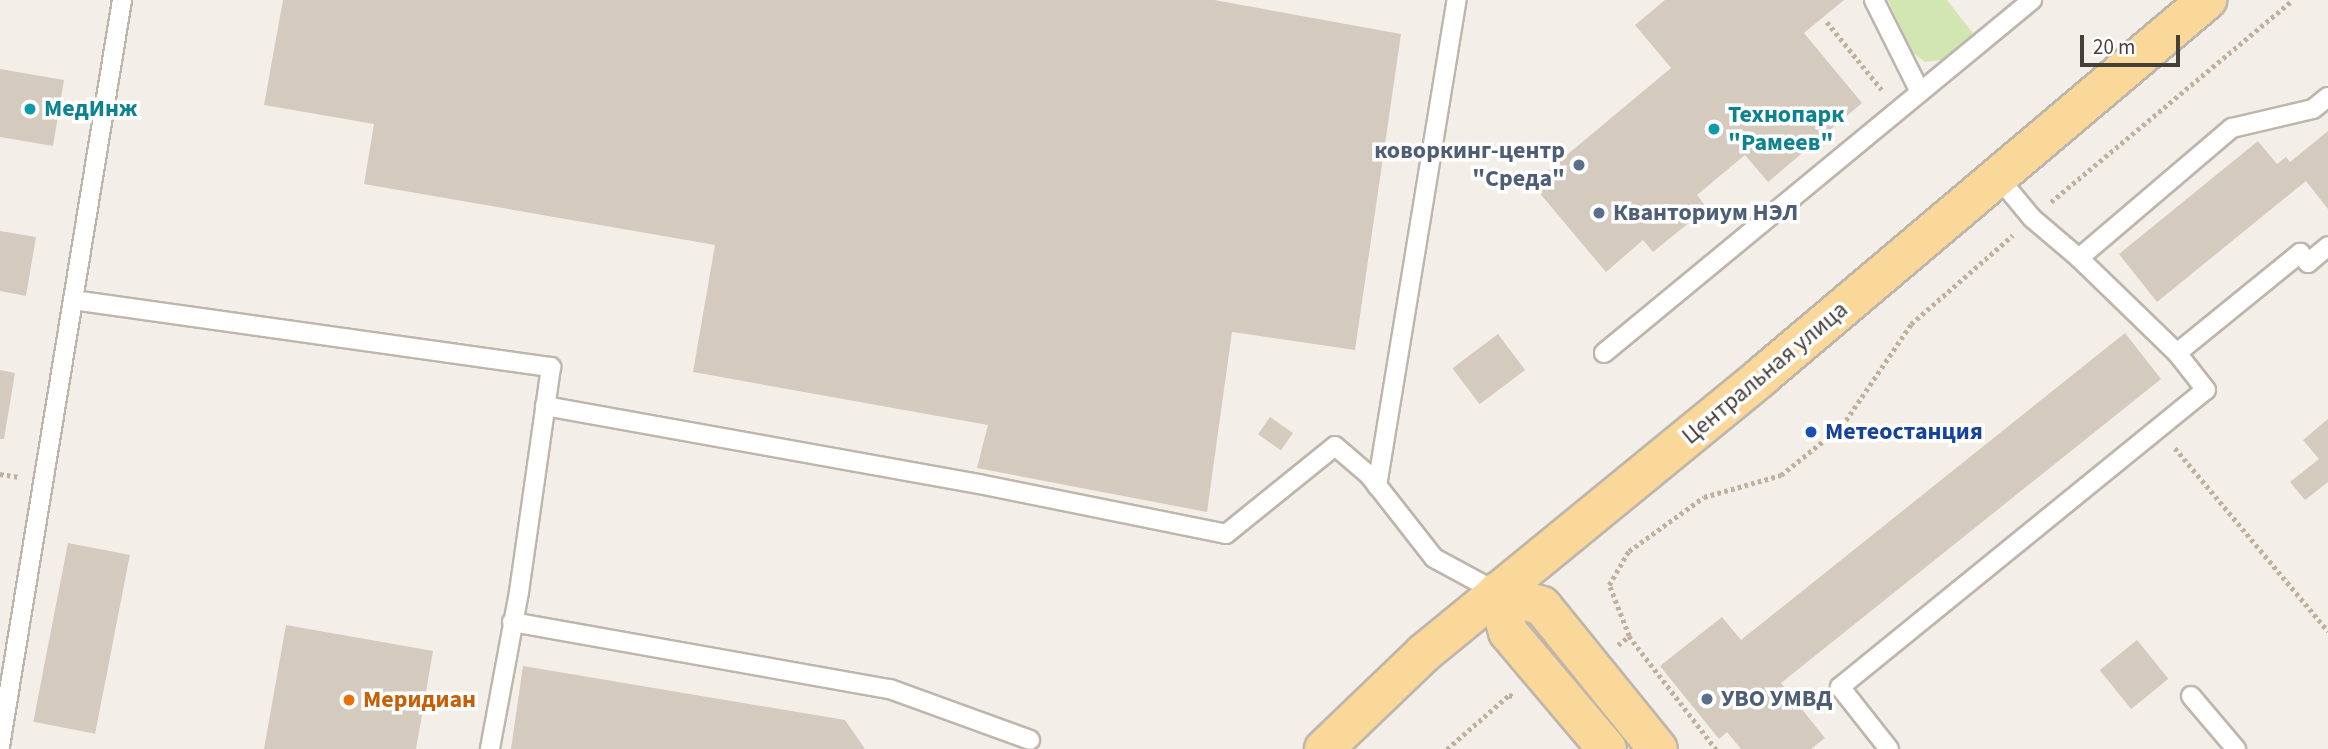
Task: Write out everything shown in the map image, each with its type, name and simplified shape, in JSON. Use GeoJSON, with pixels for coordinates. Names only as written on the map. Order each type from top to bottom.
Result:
{"type":"FeatureCollection","features":[{"type":"Feature","properties":{"kind":"main road","name":"Центральная улица"},"geometry":{"type":"LineString","coordinates":[[1324,749],[1424,653],[1762,376],[1998,177],[2193,4]]}},
{"type":"Feature","properties":{"kind":"main road"},"geometry":{"type":"LineString","coordinates":[[1497,592],[1542,607],[1658,749]]}},
{"type":"Feature","properties":{"kind":"main road"},"geometry":{"type":"LineString","coordinates":[[1497,592],[1508,632],[1608,749]]}},
{"type":"Feature","properties":{"kind":"lane"},"geometry":{"type":"LineString","coordinates":[[0,746],[122,0]]}},
{"type":"Feature","properties":{"kind":"lane"},"geometry":{"type":"LineString","coordinates":[[1377,486],[1457,0]]}},
{"type":"Feature","properties":{"kind":"lane"},"geometry":{"type":"LineString","coordinates":[[1874,0],[1920,92]]}},
{"type":"Feature","properties":{"kind":"lane"},"geometry":{"type":"LineString","coordinates":[[1605,352],[2032,0]]}},
{"type":"Feature","properties":{"kind":"lane"},"geometry":{"type":"LineString","coordinates":[[2079,258],[2232,128],[2313,108],[2328,97]]}},
{"type":"Feature","properties":{"kind":"lane"},"geometry":{"type":"LineString","coordinates":[[1889,749],[1840,687],[2206,390],[2176,353],[2079,258],[2032,218],[1998,177]]}},
{"type":"Feature","properties":{"kind":"lane"},"geometry":{"type":"LineString","coordinates":[[2176,353],[2300,253],[2308,263],[2328,246]]}},
{"type":"Feature","properties":{"kind":"lane"},"geometry":{"type":"LineString","coordinates":[[73,300],[551,367],[519,592],[490,749]]}},
{"type":"Feature","properties":{"kind":"lane"},"geometry":{"type":"LineString","coordinates":[[545,406],[979,484],[1226,534],[1335,446],[1377,486],[1434,558],[1497,592]]}},
{"type":"Feature","properties":{"kind":"lane"},"geometry":{"type":"LineString","coordinates":[[512,622],[890,690],[1030,740]]}},
{"type":"Feature","properties":{"kind":"lane"},"geometry":{"type":"LineString","coordinates":[[2191,696],[2236,749]]}},
{"type":"Feature","properties":{"kind":"path"},"geometry":{"type":"LineString","coordinates":[[1716,749],[1629,636],[1609,585],[1629,551],[1704,497],[1781,475],[1842,426],[1912,324],[2032,218],[2293,0]]}},
{"type":"Feature","properties":{"kind":"path"},"geometry":{"type":"LineString","coordinates":[[1828,22],[1898,110]]}},
{"type":"Feature","properties":{"kind":"path"},"geometry":{"type":"LineString","coordinates":[[2159,428],[2328,631]]}},
{"type":"Feature","properties":{"kind":"path"},"geometry":{"type":"LineString","coordinates":[[1593,667],[1629,636]]}},
{"type":"Feature","properties":{"kind":"path"},"geometry":{"type":"LineString","coordinates":[[1447,749],[1509,695],[1522,698]]}},
{"type":"Feature","properties":{"kind":"green space"},"geometry":{"type":"Polygon","coordinates":[[[1888,0],[1947,0],[1975,36],[1949,59],[1925,62],[1912,52],[1888,0]]]}},
{"type":"Feature","properties":{"kind":"building"},"geometry":{"type":"Polygon","coordinates":[[[283,0],[1214,0],[1401,34],[1355,350],[1232,332],[1207,512],[977,468],[988,425],[693,372],[715,245],[364,184],[374,124],[264,105],[283,0]]]}},
{"type":"Feature","properties":{"kind":"building","name":"Технопарк \"Рамеев\""},"geometry":{"type":"Polygon","coordinates":[[[1665,0],[1844,0],[1804,33],[1862,103],[1768,182],[1745,155],[1697,195],[1707,208],[1653,252],[1643,240],[1606,272],[1532,184],[1671,68],[1635,25],[1665,0]]]}},
{"type":"Feature","properties":{"kind":"building","name":"МедИнж"},"geometry":{"type":"Polygon","coordinates":[[[0,69],[64,80],[53,146],[0,137],[0,69]]]}},
{"type":"Feature","properties":{"kind":"building"},"geometry":{"type":"Polygon","coordinates":[[[2328,131],[2328,209],[2306,181],[2157,302],[2119,254],[2258,141],[2277,164],[2286,157],[2290,162],[2328,131]]]}},
{"type":"Feature","properties":{"kind":"building"},"geometry":{"type":"Polygon","coordinates":[[[0,231],[36,237],[26,296],[0,291],[0,231]]]}},
{"type":"Feature","properties":{"kind":"building"},"geometry":{"type":"Polygon","coordinates":[[[2125,333],[2161,379],[1781,683],[1825,738],[1811,749],[1741,749],[1727,732],[1719,739],[1660,666],[1722,617],[1741,640],[2125,333]]]}},
{"type":"Feature","properties":{"kind":"building"},"geometry":{"type":"Polygon","coordinates":[[[1498,334],[1525,370],[1480,404],[1452,368],[1498,334]]]}},
{"type":"Feature","properties":{"kind":"building"},"geometry":{"type":"Polygon","coordinates":[[[0,370],[15,373],[4,439],[0,439],[0,370]]]}},
{"type":"Feature","properties":{"kind":"building"},"geometry":{"type":"Polygon","coordinates":[[[1270,417],[1293,433],[1281,450],[1258,434],[1270,417]]]}},
{"type":"Feature","properties":{"kind":"building"},"geometry":{"type":"Polygon","coordinates":[[[2328,419],[2328,482],[2305,500],[2290,482],[2319,459],[2303,440],[2328,419]]]}},
{"type":"Feature","properties":{"kind":"building"},"geometry":{"type":"Polygon","coordinates":[[[68,543],[130,555],[95,734],[33,722],[68,543]]]}},
{"type":"Feature","properties":{"kind":"building","name":"Меридиан"},"geometry":{"type":"Polygon","coordinates":[[[286,625],[433,651],[416,749],[264,749],[286,625]]]}},
{"type":"Feature","properties":{"kind":"building"},"geometry":{"type":"Polygon","coordinates":[[[2137,640],[2168,679],[2131,709],[2100,670],[2137,640]]]}},
{"type":"Feature","properties":{"kind":"building"},"geometry":{"type":"Polygon","coordinates":[[[523,666],[845,720],[865,749],[511,749],[523,666]]]}},
{"type":"Feature","properties":{"kind":"place","name":"МедИнж"},"geometry":{"type":"Point","coordinates":[30,109]}},
{"type":"Feature","properties":{"kind":"place","name":"Технопарк \"Рамеев\""},"geometry":{"type":"Point","coordinates":[1714,129]}},
{"type":"Feature","properties":{"kind":"place","name":"коворкинг-центр \"Среда\""},"geometry":{"type":"Point","coordinates":[1579,165]}},
{"type":"Feature","properties":{"kind":"place","name":"Кванториум НЭЛ"},"geometry":{"type":"Point","coordinates":[1599,213]}},
{"type":"Feature","properties":{"kind":"place","name":"Метеостанция"},"geometry":{"type":"Point","coordinates":[1811,432]}},
{"type":"Feature","properties":{"kind":"place","name":"УВО УМВД"},"geometry":{"type":"Point","coordinates":[1707,699]}},
{"type":"Feature","properties":{"kind":"place","name":"Меридиан"},"geometry":{"type":"Point","coordinates":[349,700]}}]}
